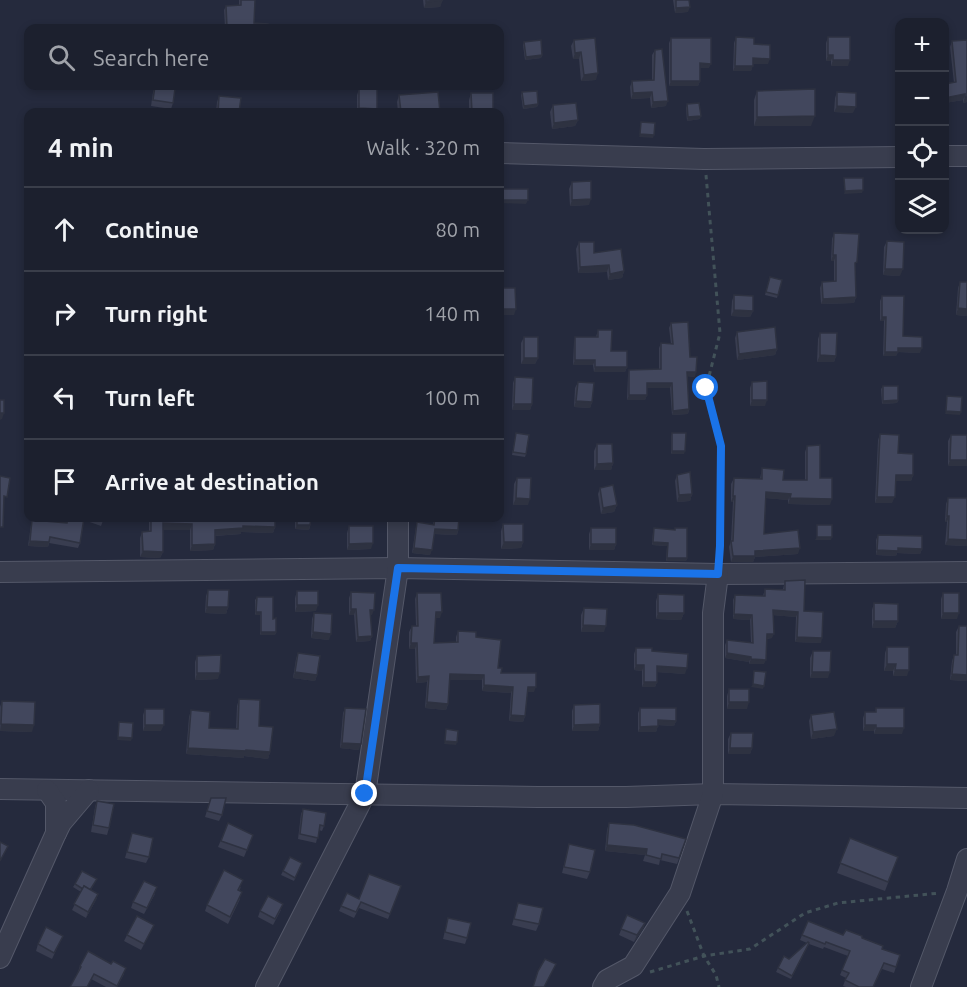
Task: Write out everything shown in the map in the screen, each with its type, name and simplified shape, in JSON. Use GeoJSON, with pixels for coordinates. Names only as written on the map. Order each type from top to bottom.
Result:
{"type":"FeatureCollection","features":[{"type":"Feature","properties":{"kind":"street"},"geometry":{"type":"LineString","coordinates":[[504,153],[704,159],[895,157]]}},
{"type":"Feature","properties":{"kind":"street"},"geometry":{"type":"LineString","coordinates":[[949,156],[967,156]]}},
{"type":"Feature","properties":{"kind":"street"},"geometry":{"type":"LineString","coordinates":[[266,987],[365,794],[398,568],[398,522]]}},
{"type":"Feature","properties":{"kind":"street"},"geometry":{"type":"LineString","coordinates":[[0,572],[398,568],[718,574],[967,572]]}},
{"type":"Feature","properties":{"kind":"street"},"geometry":{"type":"LineString","coordinates":[[603,987],[607,980],[633,966],[680,892],[713,794],[713,613],[718,574]]}},
{"type":"Feature","properties":{"kind":"street"},"geometry":{"type":"LineString","coordinates":[[0,789],[538,797],[713,794],[967,798]]}},
{"type":"Feature","properties":{"kind":"street"},"geometry":{"type":"LineString","coordinates":[[47,790],[56,802],[56,833]]}},
{"type":"Feature","properties":{"kind":"street"},"geometry":{"type":"LineString","coordinates":[[0,957],[61,823],[89,790]]}},
{"type":"Feature","properties":{"kind":"street"},"geometry":{"type":"LineString","coordinates":[[921,987],[967,859]]}},
{"type":"Feature","properties":{"kind":"path"},"geometry":{"type":"LineString","coordinates":[[704,159],[720,333],[706,388],[721,446],[718,574]]}},
{"type":"Feature","properties":{"kind":"path"},"geometry":{"type":"LineString","coordinates":[[650,972],[704,956],[750,949],[805,913],[838,903],[957,891]]}},
{"type":"Feature","properties":{"kind":"path"},"geometry":{"type":"LineString","coordinates":[[680,892],[704,956],[716,975],[719,987]]}},
{"type":"Feature","properties":{"kind":"building"},"geometry":{"type":"Polygon","coordinates":[[[241,0],[255,0],[254,23],[268,24],[227,24],[226,6],[241,5],[241,0]]]}},
{"type":"Feature","properties":{"kind":"building"},"geometry":{"type":"Polygon","coordinates":[[[676,0],[689,0],[690,7],[676,8],[676,0]]]}},
{"type":"Feature","properties":{"kind":"building"},"geometry":{"type":"Polygon","coordinates":[[[736,37],[754,38],[754,44],[770,45],[770,59],[753,58],[753,66],[735,66],[736,37]]]}},
{"type":"Feature","properties":{"kind":"building"},"geometry":{"type":"Polygon","coordinates":[[[828,37],[850,37],[850,60],[833,60],[833,55],[828,55],[828,37]]]}},
{"type":"Feature","properties":{"kind":"building"},"geometry":{"type":"Polygon","coordinates":[[[595,38],[598,73],[584,75],[581,52],[575,53],[574,40],[595,38]]]}},
{"type":"Feature","properties":{"kind":"building"},"geometry":{"type":"Polygon","coordinates":[[[671,38],[711,38],[711,64],[700,63],[700,81],[671,81],[671,38]]]}},
{"type":"Feature","properties":{"kind":"building"},"geometry":{"type":"Polygon","coordinates":[[[541,40],[542,55],[526,57],[524,42],[541,40]]]}},
{"type":"Feature","properties":{"kind":"building"},"geometry":{"type":"Polygon","coordinates":[[[967,40],[967,97],[965,94],[949,97],[949,83],[956,82],[952,41],[967,40]]]}},
{"type":"Feature","properties":{"kind":"building"},"geometry":{"type":"Polygon","coordinates":[[[662,49],[668,101],[653,102],[652,92],[633,93],[632,81],[654,80],[655,50],[662,49]]]}},
{"type":"Feature","properties":{"kind":"building"},"geometry":{"type":"Polygon","coordinates":[[[815,89],[815,116],[757,117],[757,91],[815,89]]]}},
{"type":"Feature","properties":{"kind":"building"},"geometry":{"type":"Polygon","coordinates":[[[154,90],[175,90],[173,103],[153,100],[154,90]]]}},
{"type":"Feature","properties":{"kind":"building"},"geometry":{"type":"Polygon","coordinates":[[[359,90],[377,90],[377,108],[359,108],[359,90]]]}},
{"type":"Feature","properties":{"kind":"building"},"geometry":{"type":"Polygon","coordinates":[[[537,91],[538,104],[524,106],[522,92],[537,91]]]}},
{"type":"Feature","properties":{"kind":"building"},"geometry":{"type":"Polygon","coordinates":[[[438,92],[440,108],[401,108],[399,95],[438,92]]]}},
{"type":"Feature","properties":{"kind":"building"},"geometry":{"type":"Polygon","coordinates":[[[837,92],[856,93],[856,107],[837,106],[837,92]]]}},
{"type":"Feature","properties":{"kind":"building"},"geometry":{"type":"Polygon","coordinates":[[[471,93],[493,93],[493,108],[472,108],[471,93]]]}},
{"type":"Feature","properties":{"kind":"building"},"geometry":{"type":"Polygon","coordinates":[[[219,96],[241,98],[240,108],[218,108],[219,96]]]}},
{"type":"Feature","properties":{"kind":"building"},"geometry":{"type":"Polygon","coordinates":[[[576,103],[578,120],[554,123],[553,105],[576,103]]]}},
{"type":"Feature","properties":{"kind":"building"},"geometry":{"type":"Polygon","coordinates":[[[699,103],[701,116],[688,117],[687,104],[699,103]]]}},
{"type":"Feature","properties":{"kind":"building"},"geometry":{"type":"Polygon","coordinates":[[[641,122],[655,123],[654,135],[640,134],[641,122]]]}},
{"type":"Feature","properties":{"kind":"building"},"geometry":{"type":"Polygon","coordinates":[[[844,178],[863,178],[863,190],[845,191],[844,178]]]}},
{"type":"Feature","properties":{"kind":"building"},"geometry":{"type":"Polygon","coordinates":[[[591,181],[591,199],[572,200],[572,182],[591,181]]]}},
{"type":"Feature","properties":{"kind":"building"},"geometry":{"type":"Polygon","coordinates":[[[504,189],[528,189],[528,200],[504,200],[504,189]]]}},
{"type":"Feature","properties":{"kind":"building"},"geometry":{"type":"Polygon","coordinates":[[[834,233],[859,234],[857,262],[855,263],[856,297],[823,299],[822,282],[836,281],[836,255],[833,255],[834,233]]]}},
{"type":"Feature","properties":{"kind":"building"},"geometry":{"type":"Polygon","coordinates":[[[887,241],[904,242],[903,269],[885,269],[887,241]]]}},
{"type":"Feature","properties":{"kind":"building"},"geometry":{"type":"Polygon","coordinates":[[[579,242],[594,242],[594,253],[621,249],[624,271],[610,274],[609,265],[580,267],[579,242]]]}},
{"type":"Feature","properties":{"kind":"building"},"geometry":{"type":"Polygon","coordinates":[[[770,277],[782,280],[778,295],[766,292],[770,277]]]}},
{"type":"Feature","properties":{"kind":"building"},"geometry":{"type":"Polygon","coordinates":[[[960,282],[967,282],[967,309],[958,308],[960,282]]]}},
{"type":"Feature","properties":{"kind":"building"},"geometry":{"type":"Polygon","coordinates":[[[504,288],[515,288],[516,309],[504,309],[504,288]]]}},
{"type":"Feature","properties":{"kind":"building"},"geometry":{"type":"Polygon","coordinates":[[[734,295],[753,296],[753,311],[734,310],[734,295]]]}},
{"type":"Feature","properties":{"kind":"building"},"geometry":{"type":"Polygon","coordinates":[[[882,296],[904,296],[903,336],[922,337],[922,348],[898,348],[898,352],[885,352],[886,317],[882,317],[882,296]]]}},
{"type":"Feature","properties":{"kind":"building"},"geometry":{"type":"Polygon","coordinates":[[[688,322],[690,357],[697,357],[696,372],[687,372],[689,409],[673,411],[672,383],[647,383],[647,395],[629,395],[629,370],[661,369],[661,343],[673,344],[671,323],[688,322]]]}},
{"type":"Feature","properties":{"kind":"building"},"geometry":{"type":"Polygon","coordinates":[[[775,327],[777,349],[739,354],[737,332],[775,327]]]}},
{"type":"Feature","properties":{"kind":"building"},"geometry":{"type":"Polygon","coordinates":[[[598,330],[612,330],[611,351],[627,351],[627,367],[595,367],[595,360],[575,360],[575,337],[598,337],[598,330]]]}},
{"type":"Feature","properties":{"kind":"building"},"geometry":{"type":"Polygon","coordinates":[[[820,333],[837,333],[836,356],[820,355],[820,333]]]}},
{"type":"Feature","properties":{"kind":"building"},"geometry":{"type":"Polygon","coordinates":[[[524,337],[538,337],[538,358],[524,358],[524,337]]]}},
{"type":"Feature","properties":{"kind":"building"},"geometry":{"type":"Polygon","coordinates":[[[515,377],[533,378],[532,404],[514,404],[515,377]]]}},
{"type":"Feature","properties":{"kind":"building"},"geometry":{"type":"Polygon","coordinates":[[[767,381],[767,400],[752,400],[752,382],[767,381]]]}},
{"type":"Feature","properties":{"kind":"building"},"geometry":{"type":"Polygon","coordinates":[[[578,382],[594,383],[592,402],[576,401],[578,382]]]}},
{"type":"Feature","properties":{"kind":"building"},"geometry":{"type":"Polygon","coordinates":[[[883,386],[898,386],[898,400],[883,401],[883,386]]]}},
{"type":"Feature","properties":{"kind":"building"},"geometry":{"type":"Polygon","coordinates":[[[947,396],[962,397],[961,412],[946,411],[947,396]]]}},
{"type":"Feature","properties":{"kind":"building"},"geometry":{"type":"Polygon","coordinates":[[[0,400],[4,400],[4,413],[0,413],[0,400]]]}},
{"type":"Feature","properties":{"kind":"building"},"geometry":{"type":"Polygon","coordinates":[[[516,433],[529,435],[526,454],[513,452],[516,433]]]}},
{"type":"Feature","properties":{"kind":"building"},"geometry":{"type":"Polygon","coordinates":[[[672,433],[686,433],[685,451],[672,451],[672,433]]]}},
{"type":"Feature","properties":{"kind":"building"},"geometry":{"type":"Polygon","coordinates":[[[880,434],[899,435],[898,453],[913,454],[913,475],[896,475],[895,497],[877,497],[880,434]]]}},
{"type":"Feature","properties":{"kind":"building"},"geometry":{"type":"Polygon","coordinates":[[[951,435],[967,435],[967,460],[950,460],[951,435]]]}},
{"type":"Feature","properties":{"kind":"building"},"geometry":{"type":"Polygon","coordinates":[[[597,444],[612,444],[613,463],[597,464],[597,444]]]}},
{"type":"Feature","properties":{"kind":"building"},"geometry":{"type":"Polygon","coordinates":[[[820,445],[820,478],[832,478],[832,499],[790,498],[791,494],[766,492],[764,534],[798,530],[800,548],[755,551],[755,556],[733,556],[731,541],[733,541],[734,478],[762,479],[762,468],[784,470],[783,480],[807,480],[807,446],[820,445]]]}},
{"type":"Feature","properties":{"kind":"building"},"geometry":{"type":"Polygon","coordinates":[[[690,472],[692,494],[679,495],[677,475],[690,472]]]}},
{"type":"Feature","properties":{"kind":"building"},"geometry":{"type":"Polygon","coordinates":[[[0,476],[10,478],[7,497],[4,496],[3,527],[0,527],[0,476]]]}},
{"type":"Feature","properties":{"kind":"building"},"geometry":{"type":"Polygon","coordinates":[[[517,478],[531,478],[530,499],[516,498],[517,478]]]}},
{"type":"Feature","properties":{"kind":"building"},"geometry":{"type":"Polygon","coordinates":[[[613,485],[617,505],[603,508],[600,488],[613,485]]]}},
{"type":"Feature","properties":{"kind":"building"},"geometry":{"type":"Polygon","coordinates":[[[948,498],[967,498],[967,540],[948,539],[948,498]]]}},
{"type":"Feature","properties":{"kind":"building"},"geometry":{"type":"Polygon","coordinates":[[[32,522],[83,522],[80,543],[50,537],[49,542],[30,541],[32,522]]]}},
{"type":"Feature","properties":{"kind":"building"},"geometry":{"type":"Polygon","coordinates":[[[151,522],[275,522],[275,527],[243,526],[243,528],[215,530],[215,544],[192,545],[192,524],[163,523],[163,552],[143,551],[142,532],[151,531],[151,522]]]}},
{"type":"Feature","properties":{"kind":"building"},"geometry":{"type":"Polygon","coordinates":[[[297,522],[310,522],[310,525],[297,525],[297,522]]]}},
{"type":"Feature","properties":{"kind":"building"},"geometry":{"type":"Polygon","coordinates":[[[417,522],[434,525],[434,522],[459,522],[458,530],[435,529],[432,550],[414,548],[417,522]]]}},
{"type":"Feature","properties":{"kind":"building"},"geometry":{"type":"Polygon","coordinates":[[[503,524],[523,524],[523,542],[504,542],[503,524]]]}},
{"type":"Feature","properties":{"kind":"building"},"geometry":{"type":"Polygon","coordinates":[[[817,525],[832,525],[832,537],[817,537],[817,525]]]}},
{"type":"Feature","properties":{"kind":"building"},"geometry":{"type":"Polygon","coordinates":[[[349,526],[373,526],[373,543],[349,544],[349,526]]]}},
{"type":"Feature","properties":{"kind":"building"},"geometry":{"type":"Polygon","coordinates":[[[591,528],[616,528],[616,544],[591,544],[591,528]]]}},
{"type":"Feature","properties":{"kind":"building"},"geometry":{"type":"Polygon","coordinates":[[[654,528],[675,530],[675,528],[687,528],[687,558],[667,558],[668,543],[653,542],[654,528]]]}},
{"type":"Feature","properties":{"kind":"building"},"geometry":{"type":"Polygon","coordinates":[[[878,535],[922,536],[922,549],[877,550],[878,535]]]}},
{"type":"Feature","properties":{"kind":"building"},"geometry":{"type":"Polygon","coordinates":[[[805,580],[804,611],[823,612],[822,638],[797,637],[798,612],[773,610],[774,634],[767,634],[766,660],[727,653],[727,640],[753,643],[752,615],[734,614],[735,595],[765,596],[765,589],[785,590],[785,581],[805,580]]]}},
{"type":"Feature","properties":{"kind":"building"},"geometry":{"type":"Polygon","coordinates":[[[208,590],[229,590],[228,607],[207,607],[208,590]]]}},
{"type":"Feature","properties":{"kind":"building"},"geometry":{"type":"Polygon","coordinates":[[[297,591],[318,591],[318,605],[297,605],[297,591]]]}},
{"type":"Feature","properties":{"kind":"building"},"geometry":{"type":"Polygon","coordinates":[[[351,592],[375,593],[374,610],[370,610],[372,636],[358,637],[356,609],[351,609],[351,592]]]}},
{"type":"Feature","properties":{"kind":"building"},"geometry":{"type":"Polygon","coordinates":[[[417,593],[441,593],[442,612],[436,612],[434,643],[458,642],[458,631],[476,632],[476,637],[501,640],[498,668],[502,668],[501,673],[536,673],[536,687],[528,687],[525,716],[511,715],[513,687],[484,685],[484,675],[450,674],[448,704],[427,702],[429,676],[418,677],[417,643],[411,643],[412,626],[418,626],[417,593]]]}},
{"type":"Feature","properties":{"kind":"building"},"geometry":{"type":"Polygon","coordinates":[[[943,593],[959,593],[959,613],[943,613],[943,593]]]}},
{"type":"Feature","properties":{"kind":"building"},"geometry":{"type":"Polygon","coordinates":[[[658,594],[684,595],[684,613],[658,613],[658,594]]]}},
{"type":"Feature","properties":{"kind":"building"},"geometry":{"type":"Polygon","coordinates":[[[257,597],[273,597],[273,619],[276,618],[276,632],[261,632],[261,612],[256,612],[257,597]]]}},
{"type":"Feature","properties":{"kind":"building"},"geometry":{"type":"Polygon","coordinates":[[[874,603],[898,604],[898,621],[874,621],[874,603]]]}},
{"type":"Feature","properties":{"kind":"building"},"geometry":{"type":"Polygon","coordinates":[[[584,608],[607,609],[606,626],[583,625],[584,608]]]}},
{"type":"Feature","properties":{"kind":"building"},"geometry":{"type":"Polygon","coordinates":[[[314,613],[332,614],[331,634],[313,632],[314,613]]]}},
{"type":"Feature","properties":{"kind":"building"},"geometry":{"type":"Polygon","coordinates":[[[959,626],[967,626],[967,675],[952,674],[954,655],[958,655],[959,626]]]}},
{"type":"Feature","properties":{"kind":"building"},"geometry":{"type":"Polygon","coordinates":[[[887,647],[909,647],[909,670],[895,670],[896,664],[887,664],[887,647]]]}},
{"type":"Feature","properties":{"kind":"building"},"geometry":{"type":"Polygon","coordinates":[[[636,648],[652,648],[652,651],[688,654],[687,668],[657,666],[657,682],[644,682],[644,665],[636,665],[636,648]]]}},
{"type":"Feature","properties":{"kind":"building"},"geometry":{"type":"Polygon","coordinates":[[[813,651],[831,651],[830,672],[812,672],[813,651]]]}},
{"type":"Feature","properties":{"kind":"building"},"geometry":{"type":"Polygon","coordinates":[[[298,653],[320,656],[317,675],[295,672],[298,653]]]}},
{"type":"Feature","properties":{"kind":"building"},"geometry":{"type":"Polygon","coordinates":[[[221,655],[220,673],[197,673],[197,656],[221,655]]]}},
{"type":"Feature","properties":{"kind":"building"},"geometry":{"type":"Polygon","coordinates":[[[754,671],[766,672],[764,686],[753,684],[754,671]]]}},
{"type":"Feature","properties":{"kind":"building"},"geometry":{"type":"Polygon","coordinates":[[[729,689],[749,689],[749,702],[729,702],[729,689]]]}},
{"type":"Feature","properties":{"kind":"building"},"geometry":{"type":"Polygon","coordinates":[[[239,699],[260,700],[259,726],[273,727],[270,752],[188,748],[191,710],[210,712],[209,728],[238,729],[239,699]]]}},
{"type":"Feature","properties":{"kind":"building"},"geometry":{"type":"Polygon","coordinates":[[[2,701],[35,702],[34,725],[1,724],[2,701]]]}},
{"type":"Feature","properties":{"kind":"building"},"geometry":{"type":"Polygon","coordinates":[[[600,704],[600,724],[574,725],[574,705],[600,704]]]}},
{"type":"Feature","properties":{"kind":"building"},"geometry":{"type":"Polygon","coordinates":[[[345,708],[366,709],[361,744],[342,743],[345,708]]]}},
{"type":"Feature","properties":{"kind":"building"},"geometry":{"type":"Polygon","coordinates":[[[640,708],[676,708],[676,721],[658,720],[658,726],[640,727],[640,708]]]}},
{"type":"Feature","properties":{"kind":"building"},"geometry":{"type":"Polygon","coordinates":[[[876,708],[904,708],[904,728],[876,728],[876,725],[865,725],[865,712],[876,712],[876,708]]]}},
{"type":"Feature","properties":{"kind":"building"},"geometry":{"type":"Polygon","coordinates":[[[145,709],[164,709],[164,725],[145,725],[145,709]]]}},
{"type":"Feature","properties":{"kind":"building"},"geometry":{"type":"Polygon","coordinates":[[[834,712],[837,729],[813,732],[811,715],[834,712]]]}},
{"type":"Feature","properties":{"kind":"building"},"geometry":{"type":"Polygon","coordinates":[[[119,722],[133,723],[132,738],[118,737],[119,722]]]}},
{"type":"Feature","properties":{"kind":"building"},"geometry":{"type":"Polygon","coordinates":[[[446,729],[458,731],[457,742],[445,741],[446,729]]]}},
{"type":"Feature","properties":{"kind":"building"},"geometry":{"type":"Polygon","coordinates":[[[731,733],[753,733],[752,748],[730,748],[731,733]]]}},
{"type":"Feature","properties":{"kind":"building"},"geometry":{"type":"Polygon","coordinates":[[[211,798],[226,798],[222,815],[207,811],[211,798]]]}},
{"type":"Feature","properties":{"kind":"building"},"geometry":{"type":"Polygon","coordinates":[[[97,801],[114,804],[109,828],[93,825],[97,801]]]}},
{"type":"Feature","properties":{"kind":"building"},"geometry":{"type":"Polygon","coordinates":[[[303,809],[326,813],[324,826],[320,825],[318,838],[300,834],[303,809]]]}},
{"type":"Feature","properties":{"kind":"building"},"geometry":{"type":"Polygon","coordinates":[[[228,823],[253,835],[247,850],[221,841],[228,823]]]}},
{"type":"Feature","properties":{"kind":"building"},"geometry":{"type":"Polygon","coordinates":[[[609,823],[634,825],[686,839],[679,858],[662,854],[661,859],[646,855],[647,849],[607,845],[609,823]]]}},
{"type":"Feature","properties":{"kind":"building"},"geometry":{"type":"Polygon","coordinates":[[[132,833],[153,838],[149,857],[127,852],[132,833]]]}},
{"type":"Feature","properties":{"kind":"building"},"geometry":{"type":"Polygon","coordinates":[[[850,838],[898,857],[888,882],[840,863],[850,838]]]}},
{"type":"Feature","properties":{"kind":"building"},"geometry":{"type":"Polygon","coordinates":[[[0,842],[8,846],[0,861],[0,842]]]}},
{"type":"Feature","properties":{"kind":"building"},"geometry":{"type":"Polygon","coordinates":[[[569,844],[595,850],[590,872],[564,867],[569,844]]]}},
{"type":"Feature","properties":{"kind":"building"},"geometry":{"type":"Polygon","coordinates":[[[290,857],[302,863],[295,878],[283,871],[290,857]]]}},
{"type":"Feature","properties":{"kind":"building"},"geometry":{"type":"Polygon","coordinates":[[[224,870],[243,880],[238,890],[242,892],[230,917],[207,905],[224,870]]]}},
{"type":"Feature","properties":{"kind":"building"},"geometry":{"type":"Polygon","coordinates":[[[82,871],[97,879],[90,890],[75,884],[82,871]]]}},
{"type":"Feature","properties":{"kind":"building"},"geometry":{"type":"Polygon","coordinates":[[[369,874],[401,886],[390,914],[361,902],[356,912],[341,906],[347,893],[359,899],[369,874]]]}},
{"type":"Feature","properties":{"kind":"building"},"geometry":{"type":"Polygon","coordinates":[[[144,881],[157,887],[147,908],[133,902],[144,881]]]}},
{"type":"Feature","properties":{"kind":"building"},"geometry":{"type":"Polygon","coordinates":[[[84,886],[98,894],[88,912],[74,904],[84,886]]]}},
{"type":"Feature","properties":{"kind":"building"},"geometry":{"type":"Polygon","coordinates":[[[268,896],[283,904],[275,919],[260,911],[268,896]]]}},
{"type":"Feature","properties":{"kind":"building"},"geometry":{"type":"Polygon","coordinates":[[[518,903],[543,908],[539,924],[514,919],[518,903]]]}},
{"type":"Feature","properties":{"kind":"building"},"geometry":{"type":"Polygon","coordinates":[[[627,915],[645,923],[637,935],[621,929],[627,915]]]}},
{"type":"Feature","properties":{"kind":"building"},"geometry":{"type":"Polygon","coordinates":[[[137,916],[154,925],[144,944],[127,935],[137,916]]]}},
{"type":"Feature","properties":{"kind":"building"},"geometry":{"type":"Polygon","coordinates":[[[448,918],[471,923],[467,938],[445,932],[448,918]]]}},
{"type":"Feature","properties":{"kind":"building"},"geometry":{"type":"Polygon","coordinates":[[[808,921],[843,935],[846,930],[883,946],[882,949],[900,955],[896,967],[884,963],[873,987],[859,987],[845,980],[849,973],[842,970],[850,951],[802,935],[808,921]]]}},
{"type":"Feature","properties":{"kind":"building"},"geometry":{"type":"Polygon","coordinates":[[[46,927],[63,936],[54,953],[38,944],[46,927]]]}},
{"type":"Feature","properties":{"kind":"building"},"geometry":{"type":"Polygon","coordinates":[[[808,942],[792,976],[778,968],[784,956],[789,959],[808,942]]]}},
{"type":"Feature","properties":{"kind":"building"},"geometry":{"type":"Polygon","coordinates":[[[88,951],[111,964],[113,961],[126,968],[117,986],[94,974],[87,987],[70,987],[88,951]]]}},
{"type":"Feature","properties":{"kind":"building"},"geometry":{"type":"Polygon","coordinates":[[[545,959],[556,964],[544,987],[533,987],[538,971],[545,959]]]}},
{"type":"Feature","properties":{"kind":"route"},"geometry":{"type":"LineString","coordinates":[[365,794],[398,568],[718,574],[721,446],[706,388]]}}]}
